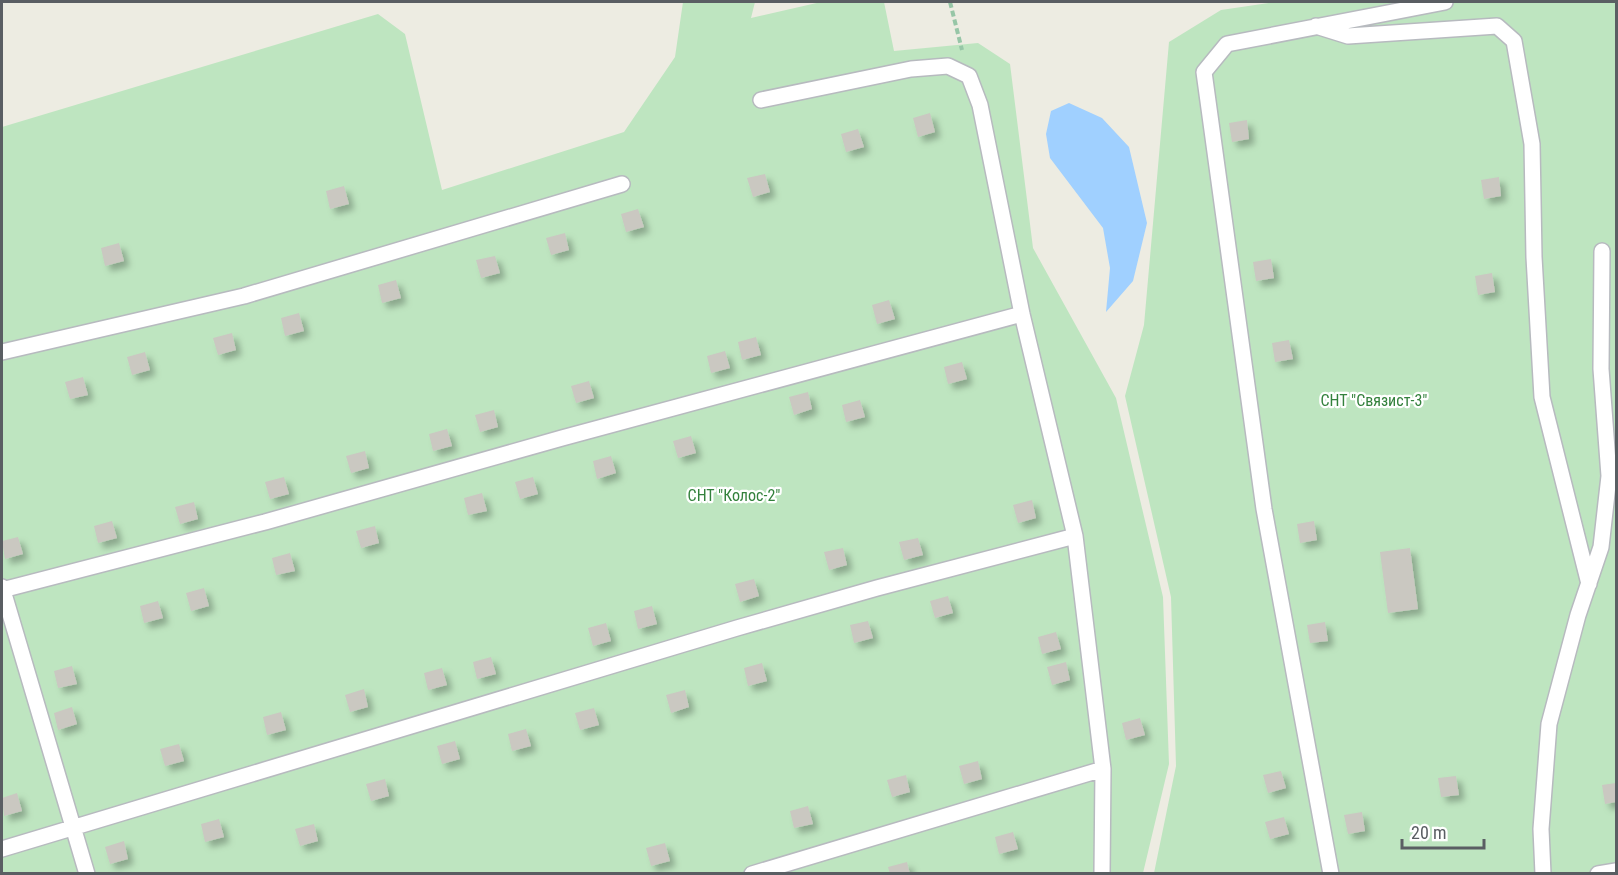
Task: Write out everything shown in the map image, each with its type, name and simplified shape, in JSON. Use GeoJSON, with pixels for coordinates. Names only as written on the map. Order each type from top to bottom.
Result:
{"type":"FeatureCollection","features":[{"type":"Feature","properties":{"kind":"lane"},"geometry":{"type":"LineString","coordinates":[[1331,873],[1305,717],[1264,509],[1204,72],[1227,44],[1445,2]]}},
{"type":"Feature","properties":{"kind":"lane"},"geometry":{"type":"LineString","coordinates":[[1315,26],[1348,36],[1497,26],[1514,40],[1532,144],[1534,257],[1542,397],[1588,584]]}},
{"type":"Feature","properties":{"kind":"lane"},"geometry":{"type":"LineString","coordinates":[[761,100],[912,69],[948,66],[969,76],[980,105],[1022,314],[1075,536],[1103,769],[1102,873]]}},
{"type":"Feature","properties":{"kind":"lane"},"geometry":{"type":"LineString","coordinates":[[2,352],[244,296],[622,184]]}},
{"type":"Feature","properties":{"kind":"lane"},"geometry":{"type":"LineString","coordinates":[[1543,873],[1541,829],[1549,724],[1588,584],[1601,547],[1609,476],[1602,369],[1602,252]]}},
{"type":"Feature","properties":{"kind":"lane"},"geometry":{"type":"LineString","coordinates":[[87,873],[2,589],[265,522],[562,438],[1022,314]]}},
{"type":"Feature","properties":{"kind":"lane"},"geometry":{"type":"LineString","coordinates":[[2,849],[748,625],[1075,536]]}},
{"type":"Feature","properties":{"kind":"lane"},"geometry":{"type":"LineString","coordinates":[[752,873],[1103,769]]}},
{"type":"Feature","properties":{"kind":"lane"},"geometry":{"type":"LineString","coordinates":[[1598,873],[1617,871]]}},
{"type":"Feature","properties":{"kind":"path"},"geometry":{"type":"LineString","coordinates":[[950,2],[969,76]]}},
{"type":"Feature","properties":{"kind":"green space","name":"СНТ \"Колос-2\""},"geometry":{"type":"Polygon","coordinates":[[[683,2],[755,2],[751,18],[821,2],[884,2],[894,51],[978,43],[1010,64],[1033,248],[1116,398],[1163,597],[1169,764],[1143,873],[2,874],[2,127],[378,14],[405,34],[442,190],[624,132],[675,57],[683,2]]]}},
{"type":"Feature","properties":{"kind":"green space","name":"СНТ \"Связист-3\""},"geometry":{"type":"Polygon","coordinates":[[[1276,2],[1616,2],[1616,873],[1154,873],[1176,766],[1171,597],[1125,396],[1144,325],[1169,42],[1221,10],[1276,2]]]}},
{"type":"Feature","properties":{"kind":"water"},"geometry":{"type":"Polygon","coordinates":[[[1069,103],[1102,118],[1129,147],[1147,223],[1133,281],[1106,312],[1110,268],[1103,228],[1050,158],[1046,134],[1051,111],[1069,103]]]}},
{"type":"Feature","properties":{"kind":"building"},"geometry":{"type":"Polygon","coordinates":[[[930,113],[935,132],[918,137],[913,118],[930,113]]]}},
{"type":"Feature","properties":{"kind":"building"},"geometry":{"type":"Polygon","coordinates":[[[1247,120],[1249,139],[1232,142],[1229,123],[1247,120]]]}},
{"type":"Feature","properties":{"kind":"building"},"geometry":{"type":"Polygon","coordinates":[[[858,129],[864,147],[846,152],[841,134],[858,129]]]}},
{"type":"Feature","properties":{"kind":"building"},"geometry":{"type":"Polygon","coordinates":[[[765,174],[770,192],[753,197],[747,178],[765,174]]]}},
{"type":"Feature","properties":{"kind":"building"},"geometry":{"type":"Polygon","coordinates":[[[1499,177],[1501,196],[1484,199],[1481,180],[1499,177]]]}},
{"type":"Feature","properties":{"kind":"building"},"geometry":{"type":"Polygon","coordinates":[[[344,186],[349,204],[330,209],[326,191],[344,186]]]}},
{"type":"Feature","properties":{"kind":"building"},"geometry":{"type":"Polygon","coordinates":[[[638,209],[644,227],[626,232],[621,214],[638,209]]]}},
{"type":"Feature","properties":{"kind":"building"},"geometry":{"type":"Polygon","coordinates":[[[565,233],[569,250],[551,255],[546,238],[565,233]]]}},
{"type":"Feature","properties":{"kind":"building"},"geometry":{"type":"Polygon","coordinates":[[[119,243],[124,261],[105,266],[101,248],[119,243]]]}},
{"type":"Feature","properties":{"kind":"building"},"geometry":{"type":"Polygon","coordinates":[[[495,256],[500,273],[481,278],[476,260],[495,256]]]}},
{"type":"Feature","properties":{"kind":"building"},"geometry":{"type":"Polygon","coordinates":[[[1271,259],[1274,278],[1256,281],[1253,262],[1271,259]]]}},
{"type":"Feature","properties":{"kind":"building"},"geometry":{"type":"Polygon","coordinates":[[[1492,273],[1495,292],[1478,295],[1475,276],[1492,273]]]}},
{"type":"Feature","properties":{"kind":"building"},"geometry":{"type":"Polygon","coordinates":[[[396,280],[401,298],[382,303],[378,285],[396,280]]]}},
{"type":"Feature","properties":{"kind":"building"},"geometry":{"type":"Polygon","coordinates":[[[889,300],[895,319],[877,324],[872,305],[889,300]]]}},
{"type":"Feature","properties":{"kind":"building"},"geometry":{"type":"Polygon","coordinates":[[[299,313],[304,331],[285,336],[281,318],[299,313]]]}},
{"type":"Feature","properties":{"kind":"building"},"geometry":{"type":"Polygon","coordinates":[[[232,333],[236,350],[218,355],[213,338],[232,333]]]}},
{"type":"Feature","properties":{"kind":"building"},"geometry":{"type":"Polygon","coordinates":[[[756,337],[761,355],[742,360],[738,342],[756,337]]]}},
{"type":"Feature","properties":{"kind":"building"},"geometry":{"type":"Polygon","coordinates":[[[1289,340],[1293,359],[1275,362],[1272,343],[1289,340]]]}},
{"type":"Feature","properties":{"kind":"building"},"geometry":{"type":"Polygon","coordinates":[[[725,351],[730,368],[711,373],[707,356],[725,351]]]}},
{"type":"Feature","properties":{"kind":"building"},"geometry":{"type":"Polygon","coordinates":[[[145,352],[150,370],[132,375],[127,357],[145,352]]]}},
{"type":"Feature","properties":{"kind":"building"},"geometry":{"type":"Polygon","coordinates":[[[962,362],[967,379],[948,384],[944,367],[962,362]]]}},
{"type":"Feature","properties":{"kind":"building"},"geometry":{"type":"Polygon","coordinates":[[[83,377],[88,395],[70,399],[65,382],[83,377]]]}},
{"type":"Feature","properties":{"kind":"building"},"geometry":{"type":"Polygon","coordinates":[[[589,381],[594,398],[576,403],[571,386],[589,381]]]}},
{"type":"Feature","properties":{"kind":"building"},"geometry":{"type":"Polygon","coordinates":[[[808,392],[812,409],[794,415],[789,397],[808,392]]]}},
{"type":"Feature","properties":{"kind":"building"},"geometry":{"type":"Polygon","coordinates":[[[860,400],[865,417],[846,422],[842,405],[860,400]]]}},
{"type":"Feature","properties":{"kind":"building"},"geometry":{"type":"Polygon","coordinates":[[[494,410],[498,427],[480,432],[475,415],[494,410]]]}},
{"type":"Feature","properties":{"kind":"building"},"geometry":{"type":"Polygon","coordinates":[[[447,429],[452,446],[433,451],[429,434],[447,429]]]}},
{"type":"Feature","properties":{"kind":"building"},"geometry":{"type":"Polygon","coordinates":[[[691,436],[696,453],[678,458],[673,441],[691,436]]]}},
{"type":"Feature","properties":{"kind":"building"},"geometry":{"type":"Polygon","coordinates":[[[365,451],[369,468],[351,473],[346,456],[365,451]]]}},
{"type":"Feature","properties":{"kind":"building"},"geometry":{"type":"Polygon","coordinates":[[[611,456],[616,473],[597,479],[593,461],[611,456]]]}},
{"type":"Feature","properties":{"kind":"building"},"geometry":{"type":"Polygon","coordinates":[[[284,477],[289,494],[270,499],[265,482],[284,477]]]}},
{"type":"Feature","properties":{"kind":"building"},"geometry":{"type":"Polygon","coordinates":[[[533,477],[538,494],[520,499],[515,482],[533,477]]]}},
{"type":"Feature","properties":{"kind":"building"},"geometry":{"type":"Polygon","coordinates":[[[482,493],[487,511],[468,515],[464,498],[482,493]]]}},
{"type":"Feature","properties":{"kind":"building"},"geometry":{"type":"Polygon","coordinates":[[[1032,500],[1036,518],[1018,523],[1013,505],[1032,500]]]}},
{"type":"Feature","properties":{"kind":"building"},"geometry":{"type":"Polygon","coordinates":[[[194,502],[198,519],[180,524],[175,507],[194,502]]]}},
{"type":"Feature","properties":{"kind":"building"},"geometry":{"type":"Polygon","coordinates":[[[112,521],[117,538],[98,543],[94,526],[112,521]]]}},
{"type":"Feature","properties":{"kind":"building"},"geometry":{"type":"Polygon","coordinates":[[[1314,521],[1317,540],[1300,543],[1297,524],[1314,521]]]}},
{"type":"Feature","properties":{"kind":"building"},"geometry":{"type":"Polygon","coordinates":[[[375,526],[379,543],[361,548],[356,531],[375,526]]]}},
{"type":"Feature","properties":{"kind":"building"},"geometry":{"type":"Polygon","coordinates":[[[18,537],[23,554],[5,559],[2,541],[18,537]]]}},
{"type":"Feature","properties":{"kind":"building"},"geometry":{"type":"Polygon","coordinates":[[[918,538],[923,555],[904,560],[899,542],[918,538]]]}},
{"type":"Feature","properties":{"kind":"building"},"geometry":{"type":"Polygon","coordinates":[[[843,548],[847,565],[829,570],[824,552],[843,548]]]}},
{"type":"Feature","properties":{"kind":"building"},"geometry":{"type":"Polygon","coordinates":[[[1410,548],[1418,609],[1388,613],[1380,552],[1410,548]]]}},
{"type":"Feature","properties":{"kind":"building"},"geometry":{"type":"Polygon","coordinates":[[[290,553],[295,571],[276,575],[272,558],[290,553]]]}},
{"type":"Feature","properties":{"kind":"building"},"geometry":{"type":"Polygon","coordinates":[[[754,579],[759,596],[740,602],[735,584],[754,579]]]}},
{"type":"Feature","properties":{"kind":"building"},"geometry":{"type":"Polygon","coordinates":[[[204,588],[209,606],[191,611],[186,593],[204,588]]]}},
{"type":"Feature","properties":{"kind":"building"},"geometry":{"type":"Polygon","coordinates":[[[948,596],[953,613],[935,618],[930,601],[948,596]]]}},
{"type":"Feature","properties":{"kind":"building"},"geometry":{"type":"Polygon","coordinates":[[[158,601],[163,618],[144,623],[140,606],[158,601]]]}},
{"type":"Feature","properties":{"kind":"building"},"geometry":{"type":"Polygon","coordinates":[[[652,606],[657,624],[638,629],[634,611],[652,606]]]}},
{"type":"Feature","properties":{"kind":"building"},"geometry":{"type":"Polygon","coordinates":[[[868,621],[873,638],[854,643],[850,625],[868,621]]]}},
{"type":"Feature","properties":{"kind":"building"},"geometry":{"type":"Polygon","coordinates":[[[1325,622],[1328,641],[1310,643],[1307,625],[1325,622]]]}},
{"type":"Feature","properties":{"kind":"building"},"geometry":{"type":"Polygon","coordinates":[[[606,623],[611,641],[593,646],[588,628],[606,623]]]}},
{"type":"Feature","properties":{"kind":"building"},"geometry":{"type":"Polygon","coordinates":[[[1056,632],[1061,649],[1042,654],[1038,637],[1056,632]]]}},
{"type":"Feature","properties":{"kind":"building"},"geometry":{"type":"Polygon","coordinates":[[[491,657],[496,674],[477,679],[473,662],[491,657]]]}},
{"type":"Feature","properties":{"kind":"building"},"geometry":{"type":"Polygon","coordinates":[[[1066,662],[1070,680],[1052,685],[1047,667],[1066,662]]]}},
{"type":"Feature","properties":{"kind":"building"},"geometry":{"type":"Polygon","coordinates":[[[762,663],[767,681],[748,686],[744,668],[762,663]]]}},
{"type":"Feature","properties":{"kind":"building"},"geometry":{"type":"Polygon","coordinates":[[[72,666],[77,684],[58,688],[54,671],[72,666]]]}},
{"type":"Feature","properties":{"kind":"building"},"geometry":{"type":"Polygon","coordinates":[[[442,668],[447,685],[428,690],[424,673],[442,668]]]}},
{"type":"Feature","properties":{"kind":"building"},"geometry":{"type":"Polygon","coordinates":[[[364,689],[368,707],[350,712],[345,695],[364,689]]]}},
{"type":"Feature","properties":{"kind":"building"},"geometry":{"type":"Polygon","coordinates":[[[685,690],[689,707],[671,713],[666,695],[685,690]]]}},
{"type":"Feature","properties":{"kind":"building"},"geometry":{"type":"Polygon","coordinates":[[[72,707],[77,724],[58,730],[54,713],[72,707]]]}},
{"type":"Feature","properties":{"kind":"building"},"geometry":{"type":"Polygon","coordinates":[[[594,708],[599,725],[580,730],[575,713],[594,708]]]}},
{"type":"Feature","properties":{"kind":"building"},"geometry":{"type":"Polygon","coordinates":[[[281,712],[286,730],[267,735],[263,717],[281,712]]]}},
{"type":"Feature","properties":{"kind":"building"},"geometry":{"type":"Polygon","coordinates":[[[1140,718],[1145,735],[1126,740],[1122,723],[1140,718]]]}},
{"type":"Feature","properties":{"kind":"building"},"geometry":{"type":"Polygon","coordinates":[[[526,729],[531,746],[512,751],[508,734],[526,729]]]}},
{"type":"Feature","properties":{"kind":"building"},"geometry":{"type":"Polygon","coordinates":[[[455,741],[460,759],[442,764],[437,746],[455,741]]]}},
{"type":"Feature","properties":{"kind":"building"},"geometry":{"type":"Polygon","coordinates":[[[179,744],[184,761],[165,766],[160,749],[179,744]]]}},
{"type":"Feature","properties":{"kind":"building"},"geometry":{"type":"Polygon","coordinates":[[[978,761],[982,779],[964,784],[959,766],[978,761]]]}},
{"type":"Feature","properties":{"kind":"building"},"geometry":{"type":"Polygon","coordinates":[[[1281,771],[1286,788],[1268,793],[1263,775],[1281,771]]]}},
{"type":"Feature","properties":{"kind":"building"},"geometry":{"type":"Polygon","coordinates":[[[906,775],[910,792],[892,797],[887,780],[906,775]]]}},
{"type":"Feature","properties":{"kind":"building"},"geometry":{"type":"Polygon","coordinates":[[[1456,776],[1459,795],[1441,797],[1438,778],[1456,776]]]}},
{"type":"Feature","properties":{"kind":"building"},"geometry":{"type":"Polygon","coordinates":[[[385,779],[389,796],[371,801],[366,784],[385,779]]]}},
{"type":"Feature","properties":{"kind":"building"},"geometry":{"type":"Polygon","coordinates":[[[1616,783],[1616,802],[1605,804],[1602,785],[1616,783]]]}},
{"type":"Feature","properties":{"kind":"building"},"geometry":{"type":"Polygon","coordinates":[[[17,793],[22,811],[4,816],[2,798],[17,793]]]}},
{"type":"Feature","properties":{"kind":"building"},"geometry":{"type":"Polygon","coordinates":[[[808,806],[813,824],[794,828],[790,811],[808,806]]]}},
{"type":"Feature","properties":{"kind":"building"},"geometry":{"type":"Polygon","coordinates":[[[1362,812],[1365,831],[1348,834],[1344,815],[1362,812]]]}},
{"type":"Feature","properties":{"kind":"building"},"geometry":{"type":"Polygon","coordinates":[[[1284,817],[1289,834],[1270,839],[1265,822],[1284,817]]]}},
{"type":"Feature","properties":{"kind":"building"},"geometry":{"type":"Polygon","coordinates":[[[219,819],[224,837],[205,842],[201,824],[219,819]]]}},
{"type":"Feature","properties":{"kind":"building"},"geometry":{"type":"Polygon","coordinates":[[[314,824],[318,841],[300,846],[295,829],[314,824]]]}},
{"type":"Feature","properties":{"kind":"building"},"geometry":{"type":"Polygon","coordinates":[[[1013,832],[1018,849],[999,854],[995,837],[1013,832]]]}},
{"type":"Feature","properties":{"kind":"building"},"geometry":{"type":"Polygon","coordinates":[[[124,841],[128,859],[110,864],[105,847],[124,841]]]}},
{"type":"Feature","properties":{"kind":"building"},"geometry":{"type":"Polygon","coordinates":[[[665,843],[670,861],[651,866],[646,848],[665,843]]]}},
{"type":"Feature","properties":{"kind":"building"},"geometry":{"type":"Polygon","coordinates":[[[907,862],[910,874],[890,874],[888,867],[907,862]]]}}]}
